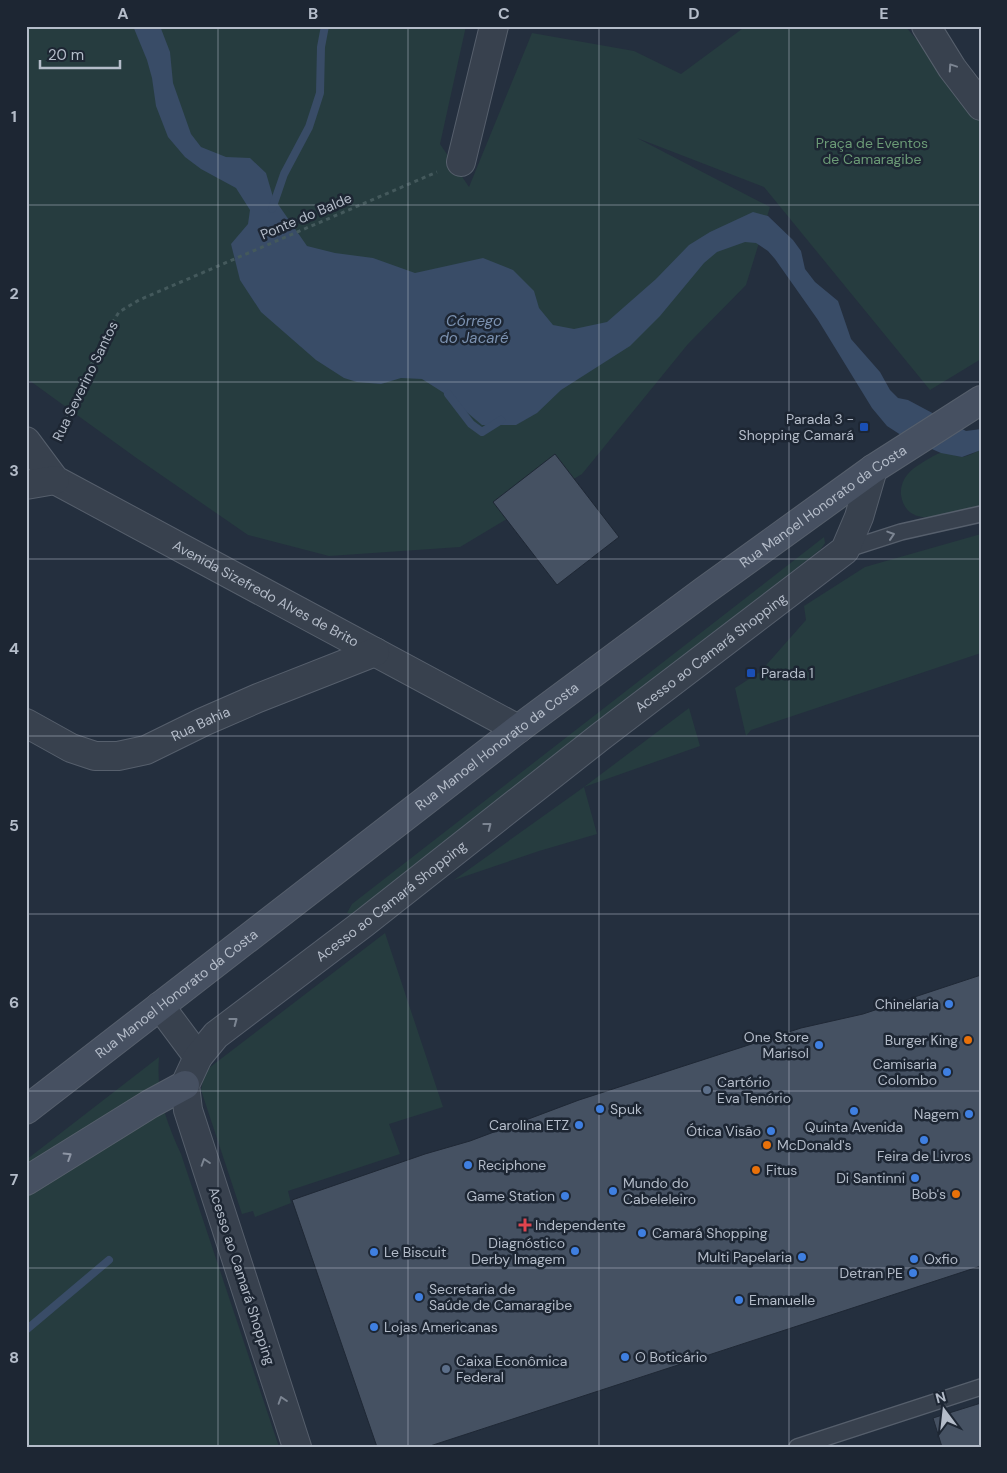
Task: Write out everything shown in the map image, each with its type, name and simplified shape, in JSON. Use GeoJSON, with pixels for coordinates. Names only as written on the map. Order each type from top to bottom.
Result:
{"type":"FeatureCollection","features":[{"type":"Feature","properties":{"kind":"street"},"geometry":{"type":"LineString","coordinates":[[461,162],[494,26]]}},
{"type":"Feature","properties":{"kind":"street"},"geometry":{"type":"LineString","coordinates":[[926,26],[952,68],[981,106]]}},
{"type":"Feature","properties":{"kind":"street","name":"Rua Manoel Honorato da Costa"},"geometry":{"type":"LineString","coordinates":[[26,1110],[518,729],[712,585],[873,470],[972,406]]}},
{"type":"Feature","properties":{"kind":"street","name":"Avenida Sizefredo Alves de Brito"},"geometry":{"type":"LineString","coordinates":[[26,441],[49,472],[518,729]]}},
{"type":"Feature","properties":{"kind":"street","name":"Acesso ao Camará Shopping"},"geometry":{"type":"LineString","coordinates":[[297,1447],[188,1110],[185,1085],[198,1057],[216,1035],[364,923],[600,737],[845,550],[859,517],[873,470]]}},
{"type":"Feature","properties":{"kind":"street"},"geometry":{"type":"LineString","coordinates":[[26,485],[49,472]]}},
{"type":"Feature","properties":{"kind":"street","name":"Rua Bahia"},"geometry":{"type":"LineString","coordinates":[[26,723],[71,748],[95,756],[118,756],[146,750],[250,702],[375,652]]}},
{"type":"Feature","properties":{"kind":"street"},"geometry":{"type":"LineString","coordinates":[[160,1006],[198,1057]]}},
{"type":"Feature","properties":{"kind":"street"},"geometry":{"type":"LineString","coordinates":[[26,1181],[150,1104],[185,1085]]}},
{"type":"Feature","properties":{"kind":"lane"},"geometry":{"type":"LineString","coordinates":[[845,550],[901,532],[981,514]]}},
{"type":"Feature","properties":{"kind":"lane"},"geometry":{"type":"LineString","coordinates":[[797,1447],[981,1387]]}},
{"type":"Feature","properties":{"kind":"path","name":"Ponte do Balde"},"geometry":{"type":"LineString","coordinates":[[159,292],[461,162]]}},
{"type":"Feature","properties":{"kind":"path","name":"Rua Severino Santos"},"geometry":{"type":"LineString","coordinates":[[49,472],[108,330],[119,312],[139,300],[159,292]]}},
{"type":"Feature","properties":{"kind":"green space","name":"Praça de Eventos de Camaragibe"},"geometry":{"type":"Polygon","coordinates":[[[26,26],[466,26],[440,144],[469,187],[532,33],[634,51],[681,74],[746,26],[905,26],[981,115],[981,359],[930,390],[764,187],[637,138],[770,207],[746,285],[688,344],[582,474],[460,547],[329,556],[248,535],[135,457],[26,378],[26,26]]]}},
{"type":"Feature","properties":{"kind":"green space"},"geometry":{"type":"Polygon","coordinates":[[[981,450],[981,505],[935,517],[923,517],[913,514],[905,507],[901,488],[905,477],[910,471],[940,453],[963,457],[981,450]]]}},
{"type":"Feature","properties":{"kind":"green space"},"geometry":{"type":"Polygon","coordinates":[[[981,534],[981,653],[751,730],[746,736],[735,688],[760,672],[806,620],[804,606],[865,567],[981,534]]]}},
{"type":"Feature","properties":{"kind":"green space"},"geometry":{"type":"Polygon","coordinates":[[[824,537],[825,543],[821,549],[358,911],[351,914],[347,913],[352,904],[824,537]]]}},
{"type":"Feature","properties":{"kind":"green space"},"geometry":{"type":"Polygon","coordinates":[[[689,708],[700,746],[584,787],[689,708]]]}},
{"type":"Feature","properties":{"kind":"green space"},"geometry":{"type":"Polygon","coordinates":[[[584,787],[597,834],[539,851],[454,880],[584,787]]]}},
{"type":"Feature","properties":{"kind":"green space"},"geometry":{"type":"Polygon","coordinates":[[[385,933],[443,1107],[389,1124],[400,1154],[288,1191],[291,1203],[255,1217],[253,1211],[242,1214],[201,1090],[205,1071],[385,933]]]}},
{"type":"Feature","properties":{"kind":"green space"},"geometry":{"type":"Polygon","coordinates":[[[159,1057],[159,1083],[163,1107],[181,1154],[279,1447],[26,1447],[26,1160],[159,1057]]]}},
{"type":"Feature","properties":{"kind":"water","name":"Córrego do Jacaré"},"geometry":{"type":"Polygon","coordinates":[[[133,26],[160,26],[170,52],[173,83],[191,134],[201,147],[226,157],[250,158],[266,173],[273,197],[307,246],[335,253],[373,258],[415,273],[483,258],[513,270],[534,291],[539,308],[553,325],[574,329],[607,322],[656,279],[689,245],[710,232],[753,212],[768,216],[793,240],[801,251],[805,269],[815,282],[838,301],[851,339],[880,372],[890,390],[898,398],[908,400],[966,431],[981,429],[981,450],[962,457],[941,453],[904,437],[887,426],[872,408],[818,320],[775,259],[768,251],[756,243],[745,242],[717,252],[704,263],[660,316],[630,346],[561,390],[537,413],[516,425],[482,425],[444,393],[422,379],[401,378],[381,384],[357,382],[344,378],[316,360],[261,312],[240,280],[231,244],[248,224],[250,210],[236,188],[201,169],[185,157],[168,137],[156,106],[147,60],[133,26]]]}},
{"type":"Feature","properties":{"kind":"building"},"geometry":{"type":"Polygon","coordinates":[[[555,454],[619,537],[557,585],[493,502],[555,454]]]}},
{"type":"Feature","properties":{"kind":"building","name":"Camará Shopping"},"geometry":{"type":"Polygon","coordinates":[[[981,975],[981,1266],[427,1447],[377,1447],[292,1200],[425,1154],[470,1141],[579,1100],[801,1028],[863,1014],[981,975]]]}},
{"type":"Feature","properties":{"kind":"building"},"geometry":{"type":"Polygon","coordinates":[[[981,1403],[981,1447],[942,1447],[933,1418],[981,1403]]]}},
{"type":"Feature","properties":{"kind":"waterway","name":"Córrego do Jacaré"},"geometry":{"type":"LineString","coordinates":[[272,209],[284,174],[309,127],[320,93],[321,47],[325,26]]}},
{"type":"Feature","properties":{"kind":"waterway","name":"Córrego do Jacaré"},"geometry":{"type":"LineString","coordinates":[[448,394],[471,424],[482,432],[501,420]]}},
{"type":"Feature","properties":{"kind":"waterway"},"geometry":{"type":"LineString","coordinates":[[26,1330],[109,1260]]}},
{"type":"Feature","properties":{"kind":"place","name":"Parada 3 - Shopping Camará"},"geometry":{"type":"Point","coordinates":[864,427]}},
{"type":"Feature","properties":{"kind":"place","name":"Parada 1"},"geometry":{"type":"Point","coordinates":[751,673]}},
{"type":"Feature","properties":{"kind":"place","name":"Chinelaria"},"geometry":{"type":"Point","coordinates":[949,1004]}},
{"type":"Feature","properties":{"kind":"place","name":"Burger King"},"geometry":{"type":"Point","coordinates":[968,1040]}},
{"type":"Feature","properties":{"kind":"place","name":"One Store Marisol"},"geometry":{"type":"Point","coordinates":[819,1045]}},
{"type":"Feature","properties":{"kind":"place","name":"Camisaria Colombo"},"geometry":{"type":"Point","coordinates":[947,1072]}},
{"type":"Feature","properties":{"kind":"place","name":"Cartório Eva Tenório"},"geometry":{"type":"Point","coordinates":[707,1090]}},
{"type":"Feature","properties":{"kind":"place","name":"Spuk"},"geometry":{"type":"Point","coordinates":[600,1109]}},
{"type":"Feature","properties":{"kind":"place","name":"Quinta Avenida"},"geometry":{"type":"Point","coordinates":[854,1111]}},
{"type":"Feature","properties":{"kind":"place","name":"Nagem"},"geometry":{"type":"Point","coordinates":[969,1114]}},
{"type":"Feature","properties":{"kind":"place","name":"Carolina ETZ"},"geometry":{"type":"Point","coordinates":[579,1125]}},
{"type":"Feature","properties":{"kind":"place","name":"Ótica Visão"},"geometry":{"type":"Point","coordinates":[771,1131]}},
{"type":"Feature","properties":{"kind":"place","name":"Feira de Livros"},"geometry":{"type":"Point","coordinates":[924,1140]}},
{"type":"Feature","properties":{"kind":"place","name":"McDonald's"},"geometry":{"type":"Point","coordinates":[767,1145]}},
{"type":"Feature","properties":{"kind":"place","name":"Reciphone"},"geometry":{"type":"Point","coordinates":[468,1165]}},
{"type":"Feature","properties":{"kind":"place","name":"Fitus"},"geometry":{"type":"Point","coordinates":[756,1170]}},
{"type":"Feature","properties":{"kind":"place","name":"Di Santinni"},"geometry":{"type":"Point","coordinates":[915,1178]}},
{"type":"Feature","properties":{"kind":"place","name":"Mundo do Cabeleleiro"},"geometry":{"type":"Point","coordinates":[613,1191]}},
{"type":"Feature","properties":{"kind":"place","name":"Bob's"},"geometry":{"type":"Point","coordinates":[956,1194]}},
{"type":"Feature","properties":{"kind":"place","name":"Game Station"},"geometry":{"type":"Point","coordinates":[565,1196]}},
{"type":"Feature","properties":{"kind":"place","name":"Independente"},"geometry":{"type":"Point","coordinates":[525,1225]}},
{"type":"Feature","properties":{"kind":"place","name":"Camará Shopping"},"geometry":{"type":"Point","coordinates":[642,1233]}},
{"type":"Feature","properties":{"kind":"place","name":"Diagnóstico Derby Imagem"},"geometry":{"type":"Point","coordinates":[575,1251]}},
{"type":"Feature","properties":{"kind":"place","name":"Le Biscuit"},"geometry":{"type":"Point","coordinates":[374,1252]}},
{"type":"Feature","properties":{"kind":"place","name":"Multi Papelaria"},"geometry":{"type":"Point","coordinates":[802,1257]}},
{"type":"Feature","properties":{"kind":"place","name":"Oxfio"},"geometry":{"type":"Point","coordinates":[914,1259]}},
{"type":"Feature","properties":{"kind":"place","name":"Detran PE"},"geometry":{"type":"Point","coordinates":[913,1273]}},
{"type":"Feature","properties":{"kind":"place","name":"Secretaria de Saúde de Camaragibe"},"geometry":{"type":"Point","coordinates":[419,1297]}},
{"type":"Feature","properties":{"kind":"place","name":"Emanuelle"},"geometry":{"type":"Point","coordinates":[739,1300]}},
{"type":"Feature","properties":{"kind":"place","name":"Lojas Americanas"},"geometry":{"type":"Point","coordinates":[374,1327]}},
{"type":"Feature","properties":{"kind":"place","name":"O Boticário"},"geometry":{"type":"Point","coordinates":[625,1357]}},
{"type":"Feature","properties":{"kind":"place","name":"Caixa Econômica Federal"},"geometry":{"type":"Point","coordinates":[446,1369]}}]}
